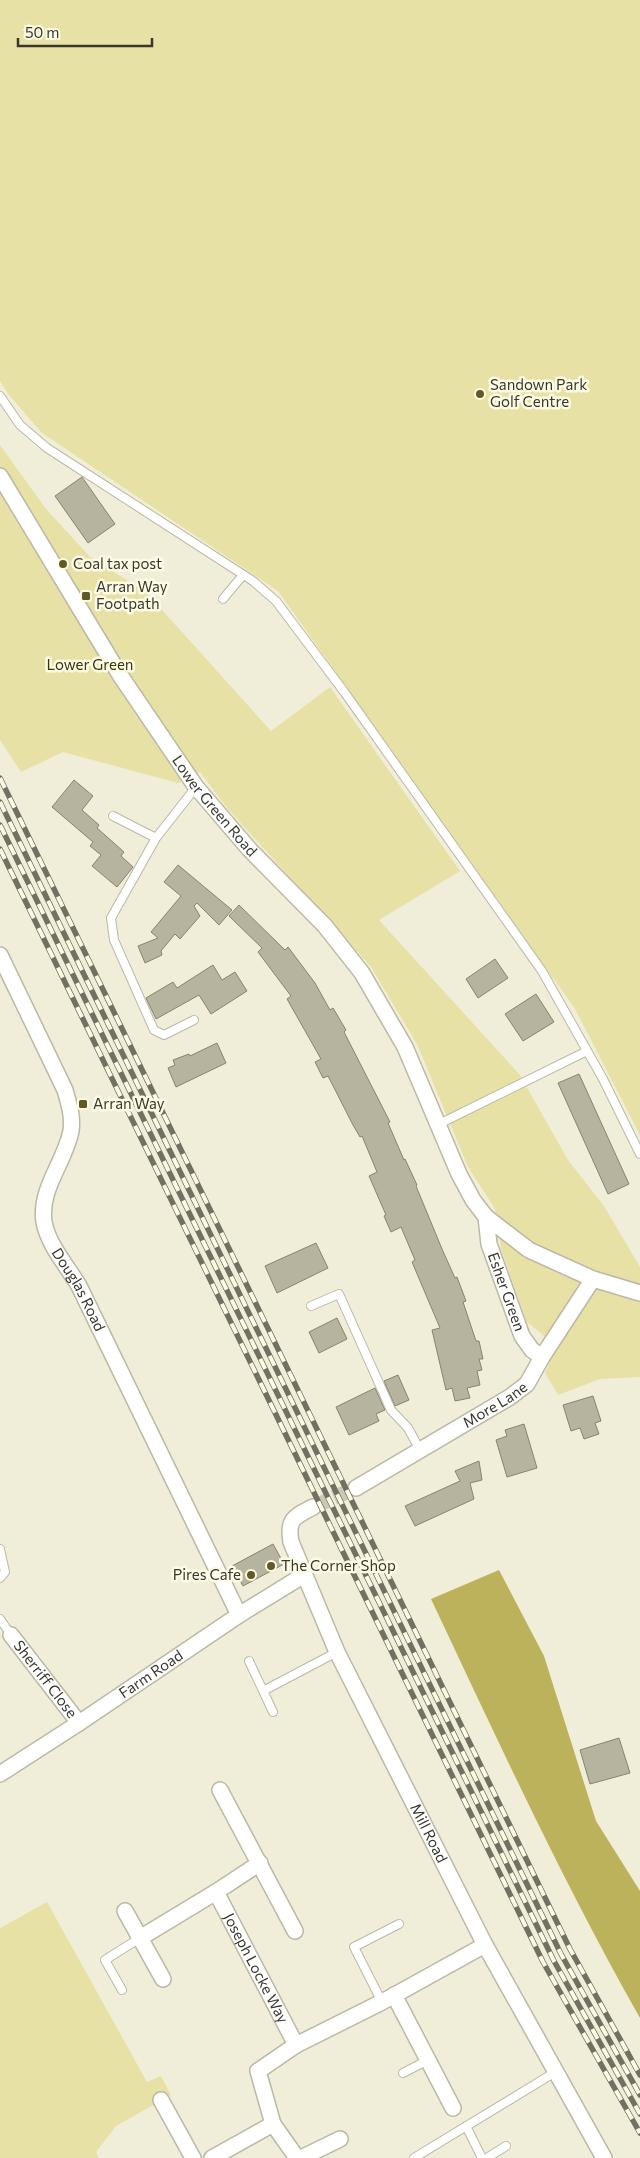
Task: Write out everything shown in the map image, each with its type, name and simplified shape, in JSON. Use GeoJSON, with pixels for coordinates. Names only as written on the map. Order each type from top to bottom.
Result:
{"type":"FeatureCollection","features":[{"type":"Feature","properties":{"kind":"street","name":"Lower Green Road"},"geometry":{"type":"LineString","coordinates":[[0,476],[120,675],[196,787],[250,850],[325,926],[352,960],[384,1009],[439,1124]]}},
{"type":"Feature","properties":{"kind":"street","name":"Douglas Road"},"geometry":{"type":"LineString","coordinates":[[0,955],[65,1090],[72,1111],[71,1130],[66,1149],[48,1189],[44,1205],[44,1223],[52,1243],[79,1286],[239,1615]]}},
{"type":"Feature","properties":{"kind":"street"},"geometry":{"type":"LineString","coordinates":[[439,1124],[459,1174],[473,1200],[486,1217],[529,1250],[593,1279],[640,1293]]}},
{"type":"Feature","properties":{"kind":"street","name":"Esher Green"},"geometry":{"type":"LineString","coordinates":[[486,1217],[489,1244],[522,1336],[532,1350],[542,1358]]}},
{"type":"Feature","properties":{"kind":"street","name":"More Lane"},"geometry":{"type":"LineString","coordinates":[[356,1488],[510,1397],[527,1384],[593,1279]]}},
{"type":"Feature","properties":{"kind":"street","name":"Mill Road"},"geometry":{"type":"LineString","coordinates":[[313,1507],[296,1516],[289,1529],[291,1542],[337,1652],[485,1945],[604,2158]]}},
{"type":"Feature","properties":{"kind":"street","name":"Farm Road"},"geometry":{"type":"LineString","coordinates":[[0,1774],[80,1723],[239,1615],[304,1575]]}},
{"type":"Feature","properties":{"kind":"street","name":"Sherriff Close"},"geometry":{"type":"LineString","coordinates":[[11,1635],[80,1723]]}},
{"type":"Feature","properties":{"kind":"street"},"geometry":{"type":"LineString","coordinates":[[220,1790],[295,1931]]}},
{"type":"Feature","properties":{"kind":"street"},"geometry":{"type":"LineString","coordinates":[[140,1938],[260,1863]]}},
{"type":"Feature","properties":{"kind":"street","name":"Joseph Locke Way"},"geometry":{"type":"LineString","coordinates":[[216,1892],[296,2045]]}},
{"type":"Feature","properties":{"kind":"street"},"geometry":{"type":"LineString","coordinates":[[125,1912],[163,1978]]}},
{"type":"Feature","properties":{"kind":"street"},"geometry":{"type":"LineString","coordinates":[[340,2139],[299,2158],[273,2124],[258,2071],[296,2045],[485,1945]]}},
{"type":"Feature","properties":{"kind":"street"},"geometry":{"type":"LineString","coordinates":[[388,1998],[428,2060],[453,2108]]}},
{"type":"Feature","properties":{"kind":"street"},"geometry":{"type":"LineString","coordinates":[[161,2100],[194,2158]]}},
{"type":"Feature","properties":{"kind":"street"},"geometry":{"type":"LineString","coordinates":[[212,2158],[273,2124]]}},
{"type":"Feature","properties":{"kind":"lane"},"geometry":{"type":"LineString","coordinates":[[0,396],[20,425],[47,448],[243,576],[254,581],[276,601],[345,693],[542,970],[587,1050],[640,1154]]}},
{"type":"Feature","properties":{"kind":"lane"},"geometry":{"type":"LineString","coordinates":[[223,599],[243,576]]}},
{"type":"Feature","properties":{"kind":"lane"},"geometry":{"type":"LineString","coordinates":[[194,1020],[164,1035],[154,1030],[114,940],[112,918],[156,838],[196,787]]}},
{"type":"Feature","properties":{"kind":"lane"},"geometry":{"type":"LineString","coordinates":[[113,816],[156,838]]}},
{"type":"Feature","properties":{"kind":"lane"},"geometry":{"type":"LineString","coordinates":[[439,1124],[587,1050]]}},
{"type":"Feature","properties":{"kind":"lane"},"geometry":{"type":"LineString","coordinates":[[311,1306],[339,1294],[391,1410],[408,1428],[420,1450]]}},
{"type":"Feature","properties":{"kind":"lane"},"geometry":{"type":"LineString","coordinates":[[0,1549],[5,1572],[0,1578]]}},
{"type":"Feature","properties":{"kind":"lane"},"geometry":{"type":"LineString","coordinates":[[0,1619],[11,1635]]}},
{"type":"Feature","properties":{"kind":"lane"},"geometry":{"type":"LineString","coordinates":[[263,1691],[337,1652]]}},
{"type":"Feature","properties":{"kind":"lane"},"geometry":{"type":"LineString","coordinates":[[249,1661],[273,1712]]}},
{"type":"Feature","properties":{"kind":"lane"},"geometry":{"type":"LineString","coordinates":[[388,1998],[354,1947],[399,1924]]}},
{"type":"Feature","properties":{"kind":"lane"},"geometry":{"type":"LineString","coordinates":[[122,1990],[105,1960],[140,1938]]}},
{"type":"Feature","properties":{"kind":"lane"},"geometry":{"type":"LineString","coordinates":[[403,2072],[428,2060]]}},
{"type":"Feature","properties":{"kind":"lane"},"geometry":{"type":"LineString","coordinates":[[414,2158],[557,2071]]}},
{"type":"Feature","properties":{"kind":"lane"},"geometry":{"type":"LineString","coordinates":[[466,2126],[482,2158]]}},
{"type":"Feature","properties":{"kind":"lane"},"geometry":{"type":"LineString","coordinates":[[487,2158],[506,2146]]}},
{"type":"Feature","properties":{"kind":"green space"},"geometry":{"type":"Polygon","coordinates":[[[0,0],[640,0],[640,1135],[575,1009],[278,591],[42,433],[9,395],[0,381],[0,0]]]}},
{"type":"Feature","properties":{"kind":"green space","name":"Lower Green"},"geometry":{"type":"Polygon","coordinates":[[[0,445],[46,509],[92,559],[144,590],[271,731],[330,687],[460,871],[379,920],[520,1075],[568,1160],[604,1206],[640,1267],[640,1377],[600,1379],[558,1395],[545,1373],[555,1350],[544,1336],[527,1322],[501,1249],[495,1209],[468,1167],[417,1044],[371,967],[227,808],[200,772],[178,783],[63,752],[21,772],[0,740],[0,445]]]}},
{"type":"Feature","properties":{"kind":"green space"},"geometry":{"type":"Polygon","coordinates":[[[47,1902],[147,2082],[161,2076],[171,2095],[116,2126],[96,2152],[99,2158],[0,2158],[0,1928],[47,1902]]]}},
{"type":"Feature","properties":{"kind":"shaded area"},"geometry":{"type":"Polygon","coordinates":[[[499,1570],[544,1656],[596,1821],[640,1891],[640,2018],[558,1863],[431,1599],[499,1570]]]}},
{"type":"Feature","properties":{"kind":"building"},"geometry":{"type":"Polygon","coordinates":[[[82,477],[115,524],[88,543],[55,496],[82,477]]]}},
{"type":"Feature","properties":{"kind":"building"},"geometry":{"type":"Polygon","coordinates":[[[74,780],[93,796],[82,810],[99,825],[97,828],[124,852],[121,856],[133,867],[117,887],[92,866],[101,855],[90,846],[93,842],[52,807],[74,780]]]}},
{"type":"Feature","properties":{"kind":"building"},"geometry":{"type":"Polygon","coordinates":[[[178,865],[232,910],[219,925],[197,903],[194,906],[200,916],[180,939],[175,934],[161,951],[162,955],[145,963],[138,946],[158,938],[151,932],[181,896],[164,882],[178,865]]]}},
{"type":"Feature","properties":{"kind":"building"},"geometry":{"type":"Polygon","coordinates":[[[239,905],[285,950],[288,947],[315,983],[330,1010],[333,1008],[346,1030],[344,1032],[390,1122],[388,1123],[417,1185],[442,1249],[455,1278],[457,1277],[466,1301],[463,1302],[476,1341],[479,1341],[483,1359],[479,1359],[482,1370],[477,1371],[480,1385],[467,1388],[470,1398],[455,1401],[452,1388],[446,1390],[432,1330],[440,1328],[412,1262],[415,1260],[401,1227],[391,1232],[384,1216],[386,1215],[369,1176],[377,1172],[362,1136],[360,1137],[353,1125],[328,1076],[323,1078],[315,1062],[321,1059],[287,999],[291,996],[258,952],[262,948],[229,916],[239,905]]]}},
{"type":"Feature","properties":{"kind":"building"},"geometry":{"type":"Polygon","coordinates":[[[495,959],[508,978],[478,998],[466,979],[495,959]]]}},
{"type":"Feature","properties":{"kind":"building"},"geometry":{"type":"Polygon","coordinates":[[[213,965],[222,980],[235,972],[247,991],[211,1014],[199,995],[156,1019],[146,998],[173,982],[177,988],[213,965]]]}},
{"type":"Feature","properties":{"kind":"building"},"geometry":{"type":"Polygon","coordinates":[[[536,994],[554,1022],[523,1041],[505,1014],[536,994]]]}},
{"type":"Feature","properties":{"kind":"building"},"geometry":{"type":"Polygon","coordinates":[[[217,1043],[226,1063],[176,1087],[168,1068],[175,1065],[173,1060],[189,1054],[190,1056],[217,1043]]]}},
{"type":"Feature","properties":{"kind":"building"},"geometry":{"type":"Polygon","coordinates":[[[579,1074],[629,1184],[608,1194],[558,1083],[579,1074]]]}},
{"type":"Feature","properties":{"kind":"building"},"geometry":{"type":"Polygon","coordinates":[[[316,1243],[328,1268],[277,1293],[265,1266],[316,1243]]]}},
{"type":"Feature","properties":{"kind":"building"},"geometry":{"type":"Polygon","coordinates":[[[337,1318],[347,1339],[319,1353],[309,1332],[337,1318]]]}},
{"type":"Feature","properties":{"kind":"building"},"geometry":{"type":"Polygon","coordinates":[[[398,1375],[409,1400],[395,1406],[384,1381],[398,1375]]]}},
{"type":"Feature","properties":{"kind":"building"},"geometry":{"type":"Polygon","coordinates":[[[375,1388],[385,1410],[376,1414],[379,1421],[349,1435],[336,1407],[375,1388]]]}},
{"type":"Feature","properties":{"kind":"building"},"geometry":{"type":"Polygon","coordinates":[[[593,1396],[601,1421],[595,1423],[599,1434],[584,1439],[580,1428],[571,1431],[563,1405],[593,1396]]]}},
{"type":"Feature","properties":{"kind":"building"},"geometry":{"type":"Polygon","coordinates":[[[524,1424],[537,1468],[507,1477],[496,1440],[507,1436],[505,1430],[524,1424]]]}},
{"type":"Feature","properties":{"kind":"building"},"geometry":{"type":"Polygon","coordinates":[[[479,1461],[482,1480],[470,1483],[474,1499],[415,1526],[405,1506],[460,1481],[455,1471],[479,1461]]]}},
{"type":"Feature","properties":{"kind":"building"},"geometry":{"type":"Polygon","coordinates":[[[273,1544],[284,1564],[243,1586],[232,1566],[273,1544]]]}},
{"type":"Feature","properties":{"kind":"building"},"geometry":{"type":"Polygon","coordinates":[[[619,1738],[630,1773],[590,1784],[580,1750],[619,1738]]]}},
{"type":"Feature","properties":{"kind":"tunnel"},"geometry":{"type":"LineString","coordinates":[[313,1507],[356,1488]]}},
{"type":"Feature","properties":{"kind":"railway"},"geometry":{"type":"LineString","coordinates":[[0,778],[570,1949],[640,2075]]}},
{"type":"Feature","properties":{"kind":"railway"},"geometry":{"type":"LineString","coordinates":[[0,802],[561,1954],[640,2095]]}},
{"type":"Feature","properties":{"kind":"railway"},"geometry":{"type":"LineString","coordinates":[[0,825],[554,1961],[640,2114]]}},
{"type":"Feature","properties":{"kind":"railway"},"geometry":{"type":"LineString","coordinates":[[0,849],[543,1962],[640,2133]]}},
{"type":"Feature","properties":{"kind":"place","name":"Sandown Park Golf Centre"},"geometry":{"type":"Point","coordinates":[480,394]}},
{"type":"Feature","properties":{"kind":"place","name":"Coal tax post"},"geometry":{"type":"Point","coordinates":[63,564]}},
{"type":"Feature","properties":{"kind":"place","name":"Arran Way Footpath"},"geometry":{"type":"Point","coordinates":[86,596]}},
{"type":"Feature","properties":{"kind":"place","name":"Arran Way"},"geometry":{"type":"Point","coordinates":[83,1104]}},
{"type":"Feature","properties":{"kind":"place","name":"The Corner Shop"},"geometry":{"type":"Point","coordinates":[271,1566]}},
{"type":"Feature","properties":{"kind":"place","name":"Pires Cafe"},"geometry":{"type":"Point","coordinates":[251,1575]}}]}
